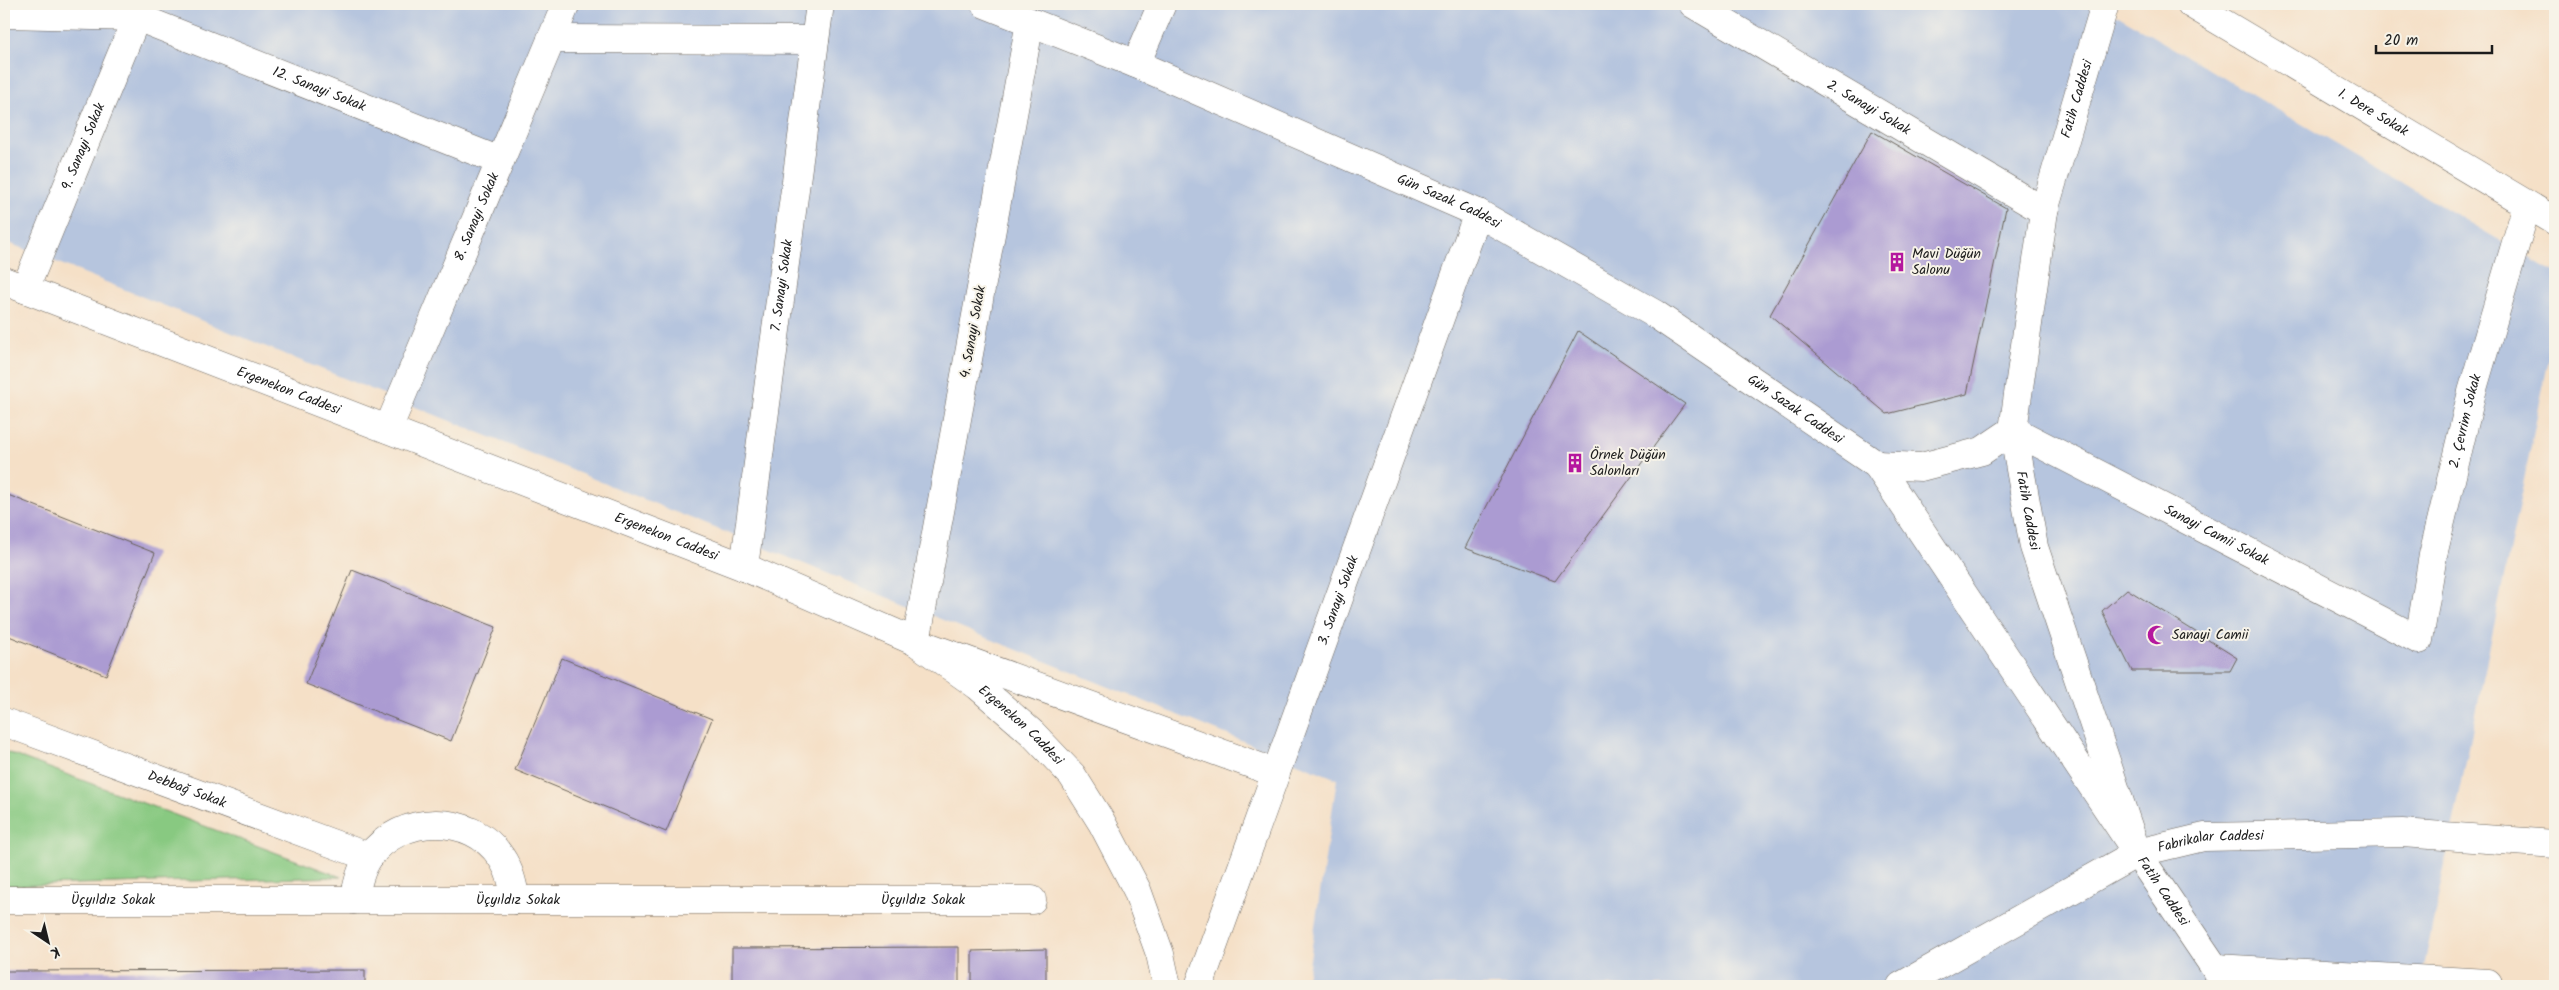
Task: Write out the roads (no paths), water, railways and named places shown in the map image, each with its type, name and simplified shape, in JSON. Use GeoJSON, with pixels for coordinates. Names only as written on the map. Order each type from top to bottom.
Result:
{"type":"FeatureCollection","features":[{"type":"Feature","properties":{"kind":"street","name":"8. Sanayi Sokak"},"geometry":{"type":"LineString","coordinates":[[388,429],[566,4]]}},
{"type":"Feature","properties":{"kind":"street","name":"7. Sanayi Sokak"},"geometry":{"type":"LineString","coordinates":[[744,568],[820,4]]}},
{"type":"Feature","properties":{"kind":"street","name":"Gün Sazak Caddesi"},"geometry":{"type":"LineString","coordinates":[[985,4],[1136,64],[1478,214],[1656,314],[1877,465]]}},
{"type":"Feature","properties":{"kind":"street"},"geometry":{"type":"LineString","coordinates":[[1136,64],[1162,4]]}},
{"type":"Feature","properties":{"kind":"street","name":"2. Sanayi Sokak"},"geometry":{"type":"LineString","coordinates":[[1692,4],[2044,211]]}},
{"type":"Feature","properties":{"kind":"street","name":"Fatih Caddesi"},"geometry":{"type":"LineString","coordinates":[[2105,4],[2044,211],[2013,430],[2034,547],[2137,853],[2221,977]]}},
{"type":"Feature","properties":{"kind":"street","name":"1. Dere Sokak"},"geometry":{"type":"LineString","coordinates":[[2191,4],[2555,221]]}},
{"type":"Feature","properties":{"kind":"street"},"geometry":{"type":"LineString","coordinates":[[4,14],[140,10]]}},
{"type":"Feature","properties":{"kind":"street","name":"12. Sanayi Sokak"},"geometry":{"type":"LineString","coordinates":[[140,10],[500,161]]}},
{"type":"Feature","properties":{"kind":"street","name":"9. Sanayi Sokak"},"geometry":{"type":"LineString","coordinates":[[15,285],[140,10]]}},
{"type":"Feature","properties":{"kind":"street","name":"4. Sanayi Sokak"},"geometry":{"type":"LineString","coordinates":[[916,642],[1030,22]]}},
{"type":"Feature","properties":{"kind":"street"},"geometry":{"type":"LineString","coordinates":[[551,39],[816,40]]}},
{"type":"Feature","properties":{"kind":"street","name":"2. Çevrim Sokak"},"geometry":{"type":"LineString","coordinates":[[2419,640],[2433,555],[2468,411],[2527,205]]}},
{"type":"Feature","properties":{"kind":"street","name":"3. Sanayi Sokak"},"geometry":{"type":"LineString","coordinates":[[1199,986],[1478,214]]}},
{"type":"Feature","properties":{"kind":"street","name":"Ergenekon Caddesi"},"geometry":{"type":"LineString","coordinates":[[15,285],[744,568],[916,642],[978,686],[1032,733],[1072,774],[1102,823],[1137,890],[1160,954],[1167,986]]}},
{"type":"Feature","properties":{"kind":"street"},"geometry":{"type":"LineString","coordinates":[[1877,465],[1921,467],[1982,451],[2013,430]]}},
{"type":"Feature","properties":{"kind":"street","name":"Sanayi Camii Sokak"},"geometry":{"type":"LineString","coordinates":[[2013,430],[2419,640]]}},
{"type":"Feature","properties":{"kind":"street"},"geometry":{"type":"LineString","coordinates":[[1877,465],[2137,853]]}},
{"type":"Feature","properties":{"kind":"street"},"geometry":{"type":"LineString","coordinates":[[916,642],[1276,773]]}},
{"type":"Feature","properties":{"kind":"street","name":"Debbağ Sokak"},"geometry":{"type":"LineString","coordinates":[[4,722],[369,857]]}},
{"type":"Feature","properties":{"kind":"street"},"geometry":{"type":"LineString","coordinates":[[354,900],[358,880],[369,857],[388,839],[410,827],[435,823],[460,827],[483,838],[501,856],[512,879],[516,900]]}},
{"type":"Feature","properties":{"kind":"street","name":"Fabrikalar Caddesi"},"geometry":{"type":"LineString","coordinates":[[1901,986],[2137,853],[2204,837],[2402,832],[2555,844]]}},
{"type":"Feature","properties":{"kind":"street","name":"Üçyıldız Sokak"},"geometry":{"type":"LineString","coordinates":[[4,900],[1032,900]]}},
{"type":"Feature","properties":{"kind":"street"},"geometry":{"type":"LineString","coordinates":[[2221,977],[2488,983]]}},
{"type":"Feature","properties":{"kind":"place","name":"Mavi Düğün Salonu"},"geometry":{"type":"Point","coordinates":[1897,262]}},
{"type":"Feature","properties":{"kind":"place","name":"Örnek Düğün Salonları"},"geometry":{"type":"Point","coordinates":[1575,463]}},
{"type":"Feature","properties":{"kind":"place","name":"Sanayi Camii"},"geometry":{"type":"Point","coordinates":[2157,635]}}]}
